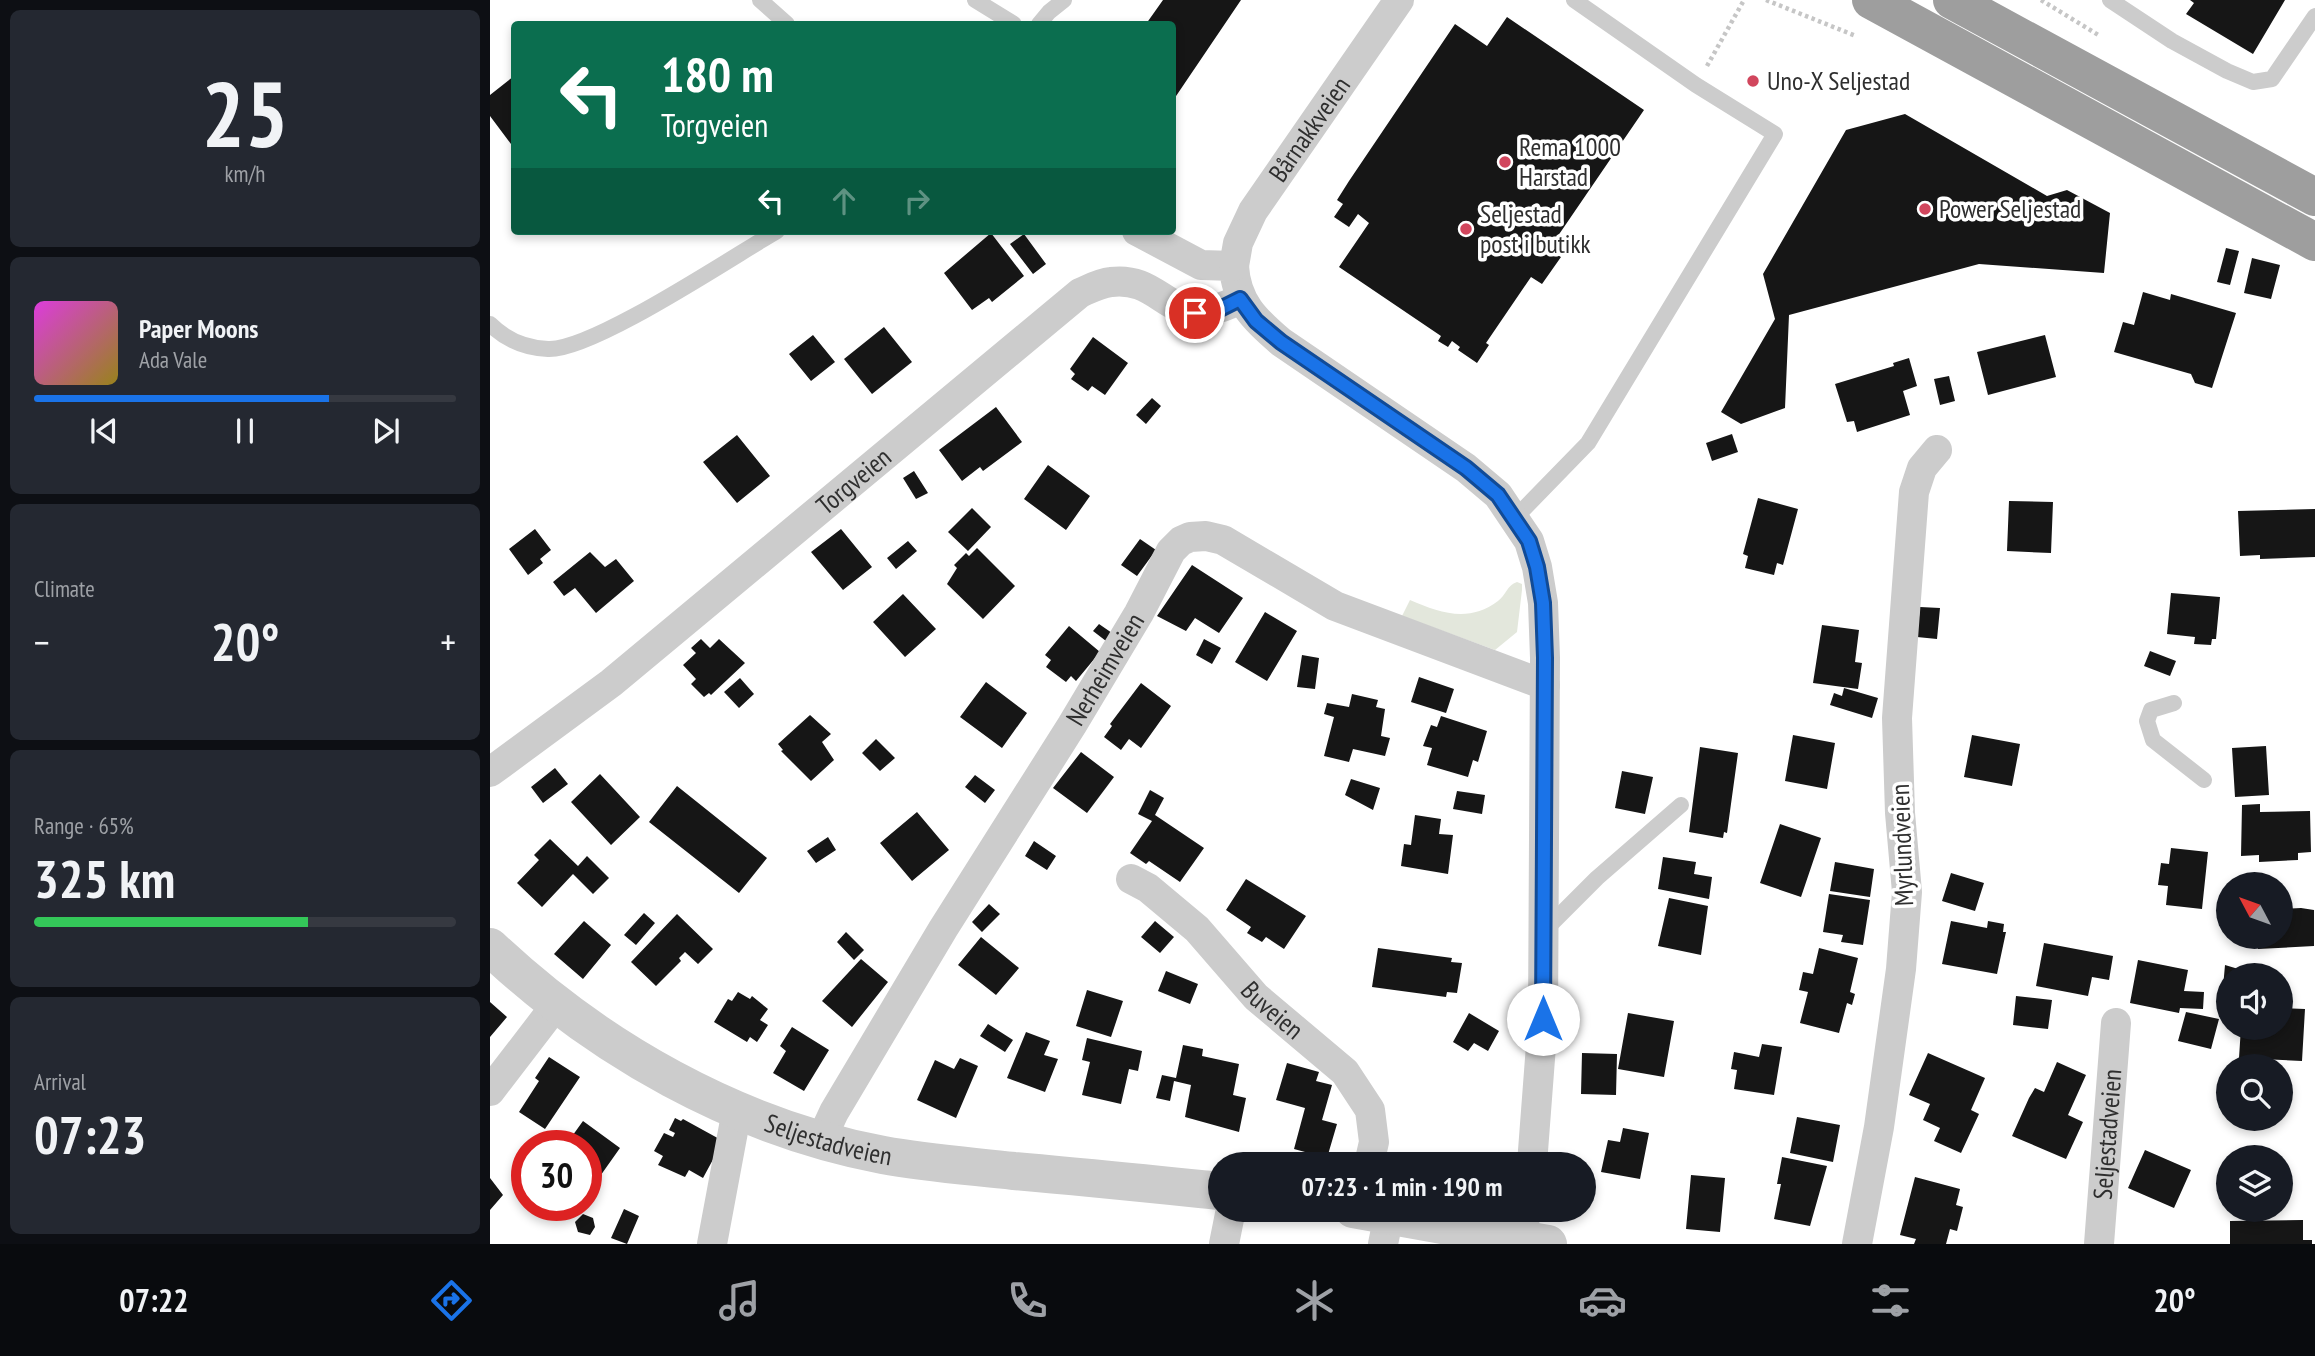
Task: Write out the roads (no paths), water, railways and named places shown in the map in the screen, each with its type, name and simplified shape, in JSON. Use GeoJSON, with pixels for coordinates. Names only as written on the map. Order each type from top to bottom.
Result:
{"type":"FeatureCollection","features":[{"type":"Feature","properties":{"kind":"highway"},"geometry":{"type":"LineString","coordinates":[[1871,0],[2315,242]]}},
{"type":"Feature","properties":{"kind":"highway"},"geometry":{"type":"LineString","coordinates":[[1952,0],[2315,197]]}},
{"type":"Feature","properties":{"kind":"street","name":"Bårnakkveien"},"geometry":{"type":"LineString","coordinates":[[1399,0],[1253,211],[1238,243],[1234,266],[1240,299],[1256,321],[1281,342],[1466,468],[1498,495],[1516,517],[1529,541],[1543,603],[1545,685],[1543,1019],[1533,1152]]}},
{"type":"Feature","properties":{"kind":"street"},"geometry":{"type":"LineString","coordinates":[[1145,235],[1201,265],[1234,266]]}},
{"type":"Feature","properties":{"kind":"street","name":"Torgveien"},"geometry":{"type":"LineString","coordinates":[[490,772],[621,674],[1080,293],[1110,282],[1126,282],[1195,313],[1218,310],[1240,299]]}},
{"type":"Feature","properties":{"kind":"street","name":"Myrlundveien"},"geometry":{"type":"LineString","coordinates":[[1857,1244],[1880,1127],[1901,969],[1907,892],[1900,813],[1897,718],[1914,492],[1922,468],[1937,450]]}},
{"type":"Feature","properties":{"kind":"street","name":"Nerheimveien"},"geometry":{"type":"LineString","coordinates":[[821,1140],[834,1112],[943,929],[1079,713],[1139,613],[1165,560],[1181,541],[1206,536],[1223,540],[1335,607],[1545,685]]}},
{"type":"Feature","properties":{"kind":"street","name":"Buveien"},"geometry":{"type":"LineString","coordinates":[[1131,879],[1148,888],[1197,929],[1256,997],[1345,1072],[1370,1110],[1374,1142],[1372,1152]]}},
{"type":"Feature","properties":{"kind":"street","name":"Seljestadveien"},"geometry":{"type":"LineString","coordinates":[[490,947],[556,1005],[642,1060],[737,1110],[821,1140],[882,1155],[934,1163],[1208,1190]]}},
{"type":"Feature","properties":{"kind":"street"},"geometry":{"type":"LineString","coordinates":[[490,1091],[556,1005]]}},
{"type":"Feature","properties":{"kind":"street","name":"Seljestadveien"},"geometry":{"type":"LineString","coordinates":[[2099,1244],[2116,1023]]}},
{"type":"Feature","properties":{"kind":"street"},"geometry":{"type":"LineString","coordinates":[[712,1244],[737,1110]]}},
{"type":"Feature","properties":{"kind":"street"},"geometry":{"type":"LineString","coordinates":[[1224,1244],[1228,1222]]}},
{"type":"Feature","properties":{"kind":"street"},"geometry":{"type":"LineString","coordinates":[[1419,1222],[1532,1231]]}},
{"type":"Feature","properties":{"kind":"lane"},"geometry":{"type":"LineString","coordinates":[[761,0],[784,21]]}},
{"type":"Feature","properties":{"kind":"lane"},"geometry":{"type":"LineString","coordinates":[[975,0],[1009,21]]}},
{"type":"Feature","properties":{"kind":"lane"},"geometry":{"type":"LineString","coordinates":[[1042,21],[1064,0]]}},
{"type":"Feature","properties":{"kind":"lane"},"geometry":{"type":"LineString","coordinates":[[1516,517],[1588,443],[1775,134],[1696,85],[1574,0]]}},
{"type":"Feature","properties":{"kind":"lane"},"geometry":{"type":"LineString","coordinates":[[2110,0],[2172,41],[2253,82],[2272,79],[2315,16]]}},
{"type":"Feature","properties":{"kind":"lane"},"geometry":{"type":"LineString","coordinates":[[490,324],[504,339],[549,349],[595,337],[770,235]]}},
{"type":"Feature","properties":{"kind":"lane"},"geometry":{"type":"LineString","coordinates":[[2174,703],[2151,710],[2147,721],[2153,740],[2204,780]]}},
{"type":"Feature","properties":{"kind":"lane"},"geometry":{"type":"LineString","coordinates":[[1543,932],[1597,878],[1681,805]]}},
{"type":"Feature","properties":{"kind":"place","name":"Uno-X Seljestad"},"geometry":{"type":"Point","coordinates":[1753,81]}},
{"type":"Feature","properties":{"kind":"place","name":"Rema 1000 Harstad"},"geometry":{"type":"Point","coordinates":[1505,162]}},
{"type":"Feature","properties":{"kind":"place","name":"Power Seljestad"},"geometry":{"type":"Point","coordinates":[1925,209]}},
{"type":"Feature","properties":{"kind":"place","name":"Seljestad post i butikk"},"geometry":{"type":"Point","coordinates":[1466,229]}}]}
